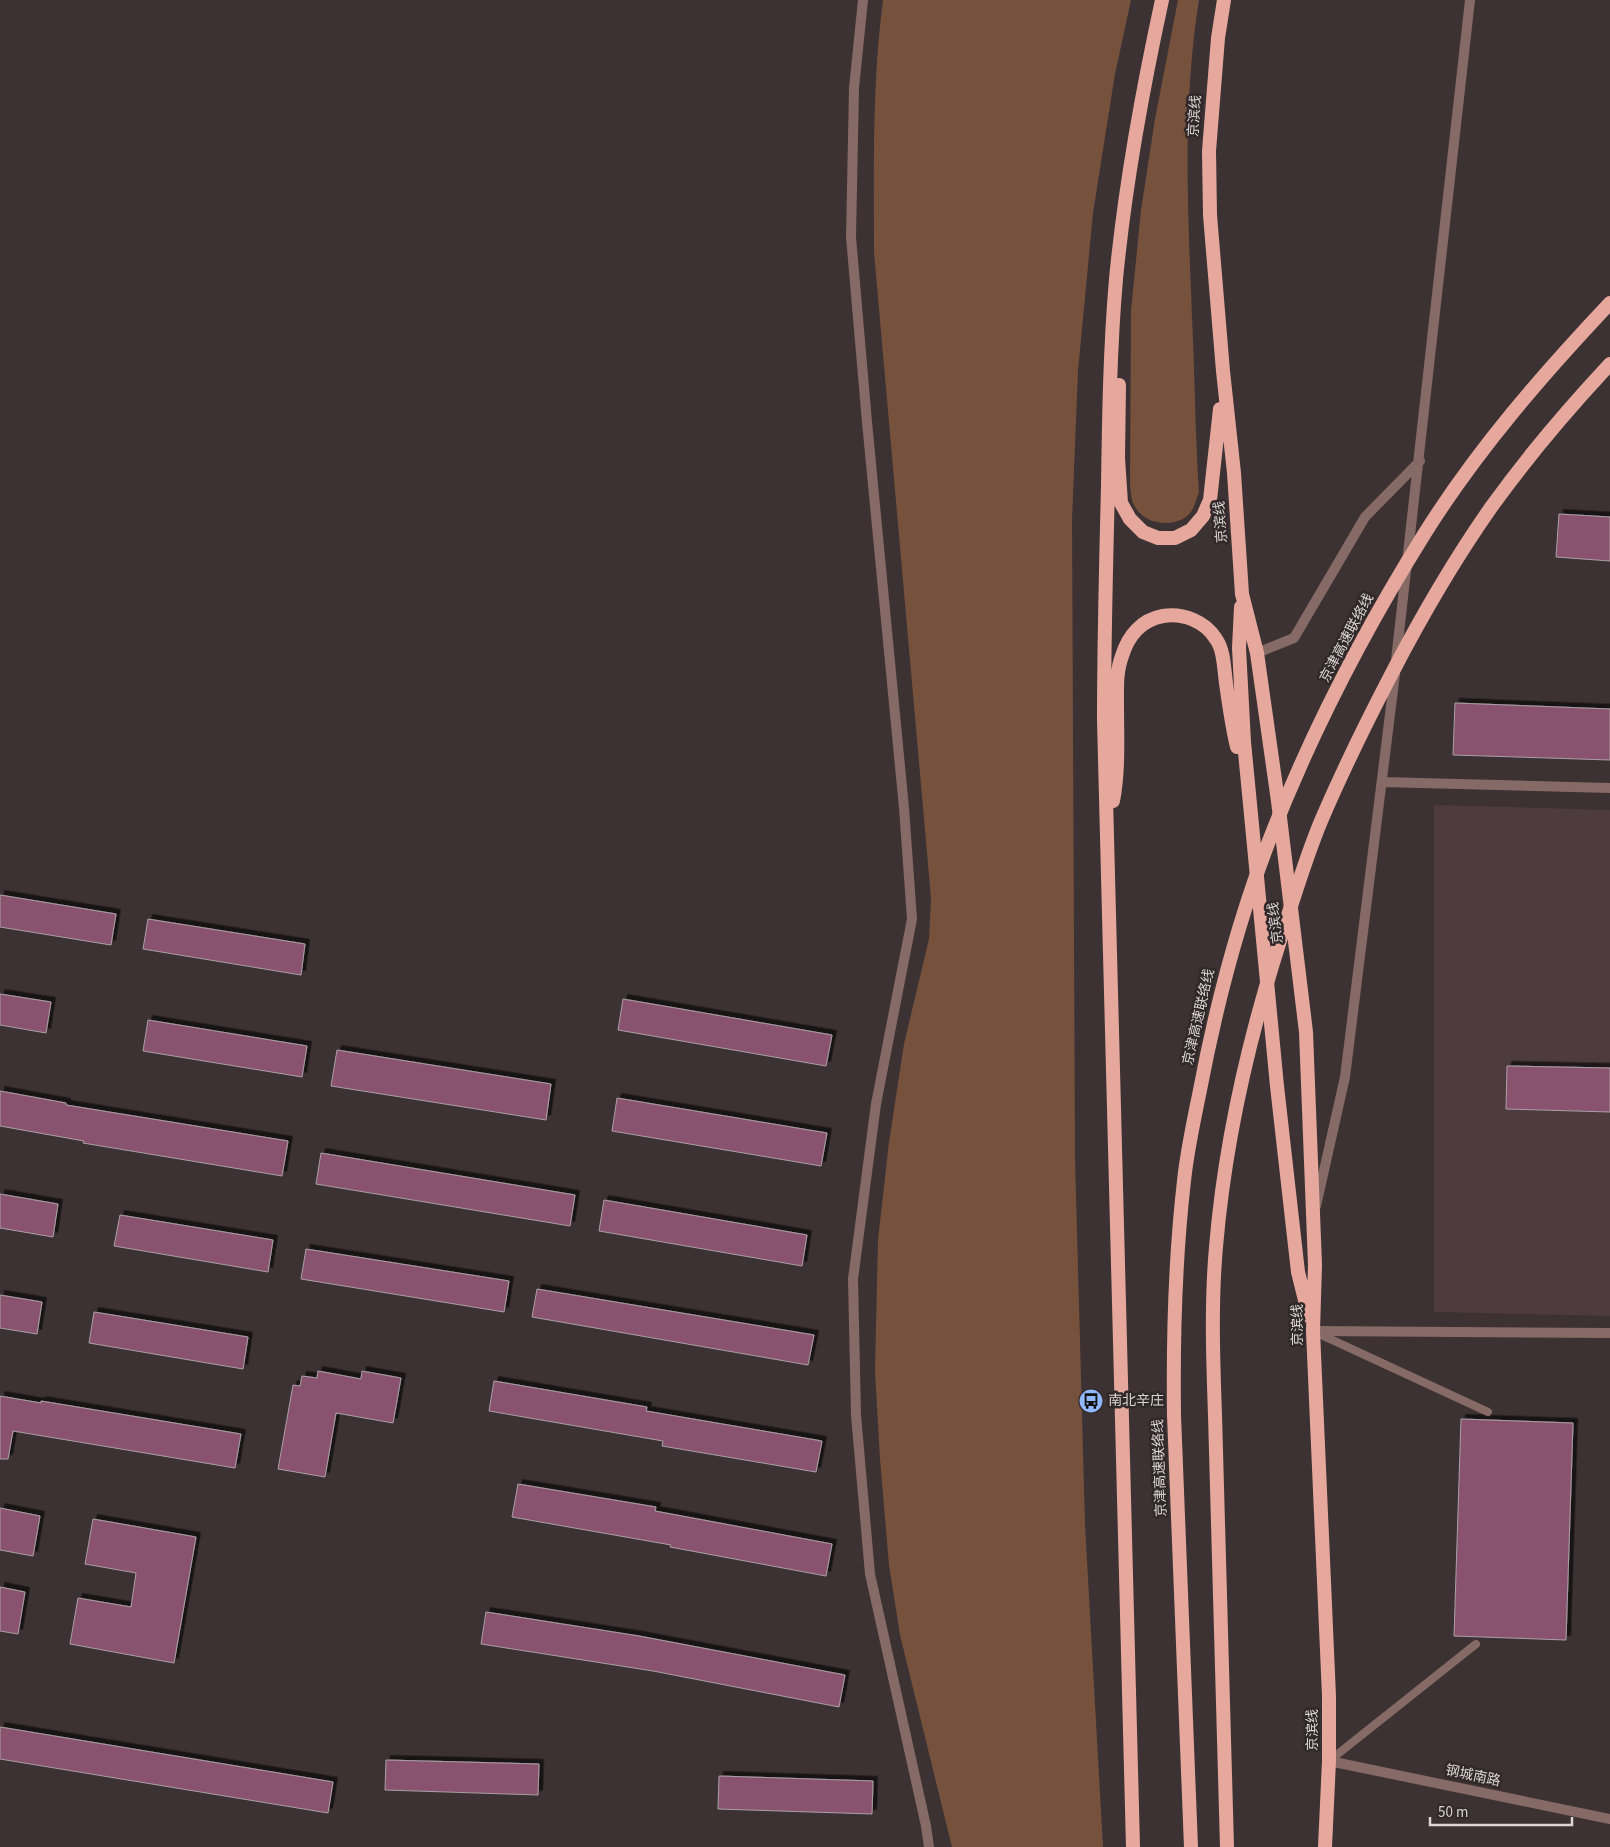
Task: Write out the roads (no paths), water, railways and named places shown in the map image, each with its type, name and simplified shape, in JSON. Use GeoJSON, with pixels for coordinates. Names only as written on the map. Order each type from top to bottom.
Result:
{"type":"FeatureCollection","features":[{"type":"Feature","properties":{"kind":"highway"},"geometry":{"type":"LineString","coordinates":[[1133,1847],[1106,820],[1104,720],[1105,592],[1116,280],[1128,181],[1140,107],[1162,0]]}},
{"type":"Feature","properties":{"kind":"highway","name":"京滨线"},"geometry":{"type":"LineString","coordinates":[[1224,0],[1218,38],[1209,151],[1210,215],[1222,371],[1234,473],[1242,594],[1257,652],[1279,810],[1306,1032],[1314,1216],[1313,1331],[1329,1696],[1329,1761],[1325,1847]]}},
{"type":"Feature","properties":{"kind":"highway","name":"京津高速联络线"},"geometry":{"type":"LineString","coordinates":[[1191,1847],[1174,1415],[1173,1337],[1176,1262],[1187,1159],[1211,1034],[1227,970],[1268,843],[1298,772],[1373,621],[1426,531],[1475,461],[1560,356],[1610,302]]}},
{"type":"Feature","properties":{"kind":"highway"},"geometry":{"type":"LineString","coordinates":[[1113,340],[1119,377],[1118,458],[1121,503],[1130,519],[1144,532],[1158,538],[1175,538],[1191,530],[1203,516],[1210,500],[1219,428],[1222,371]]}},
{"type":"Feature","properties":{"kind":"highway"},"geometry":{"type":"LineString","coordinates":[[1227,1847],[1212,1303],[1223,1184],[1255,1021],[1298,884],[1314,841],[1375,705],[1421,617],[1492,507],[1540,443],[1610,364]]}},
{"type":"Feature","properties":{"kind":"highway"},"geometry":{"type":"LineString","coordinates":[[1242,594],[1239,648],[1244,742],[1277,1086],[1298,1272],[1313,1331]]}},
{"type":"Feature","properties":{"kind":"highway"},"geometry":{"type":"LineString","coordinates":[[1106,820],[1113,799],[1115,778],[1118,676],[1121,657],[1129,639],[1138,627],[1156,617],[1173,615],[1190,618],[1205,625],[1217,640],[1223,660],[1233,727],[1250,804]]}},
{"type":"Feature","properties":{"kind":"street"},"geometry":{"type":"LineString","coordinates":[[863,0],[854,88],[850,237],[904,808],[912,919],[876,1104],[853,1279],[856,1415],[870,1574],[926,1826],[929,1847]]}},
{"type":"Feature","properties":{"kind":"street"},"geometry":{"type":"LineString","coordinates":[[1314,1216],[1345,1077],[1420,461],[1470,0]]}},
{"type":"Feature","properties":{"kind":"street"},"geometry":{"type":"LineString","coordinates":[[1257,652],[1294,638],[1365,517],[1420,461]]}},
{"type":"Feature","properties":{"kind":"street"},"geometry":{"type":"LineString","coordinates":[[1382,782],[1610,788]]}},
{"type":"Feature","properties":{"kind":"street"},"geometry":{"type":"LineString","coordinates":[[1313,1331],[1610,1333]]}},
{"type":"Feature","properties":{"kind":"street","name":"钢城南路"},"geometry":{"type":"LineString","coordinates":[[1329,1761],[1610,1819]]}},
{"type":"Feature","properties":{"kind":"lane"},"geometry":{"type":"LineString","coordinates":[[1313,1331],[1488,1412]]}},
{"type":"Feature","properties":{"kind":"lane"},"geometry":{"type":"LineString","coordinates":[[1329,1761],[1476,1644]]}},
{"type":"Feature","properties":{"kind":"place","name":"南北辛庄"},"geometry":{"type":"Point","coordinates":[1091,1401]}}]}
